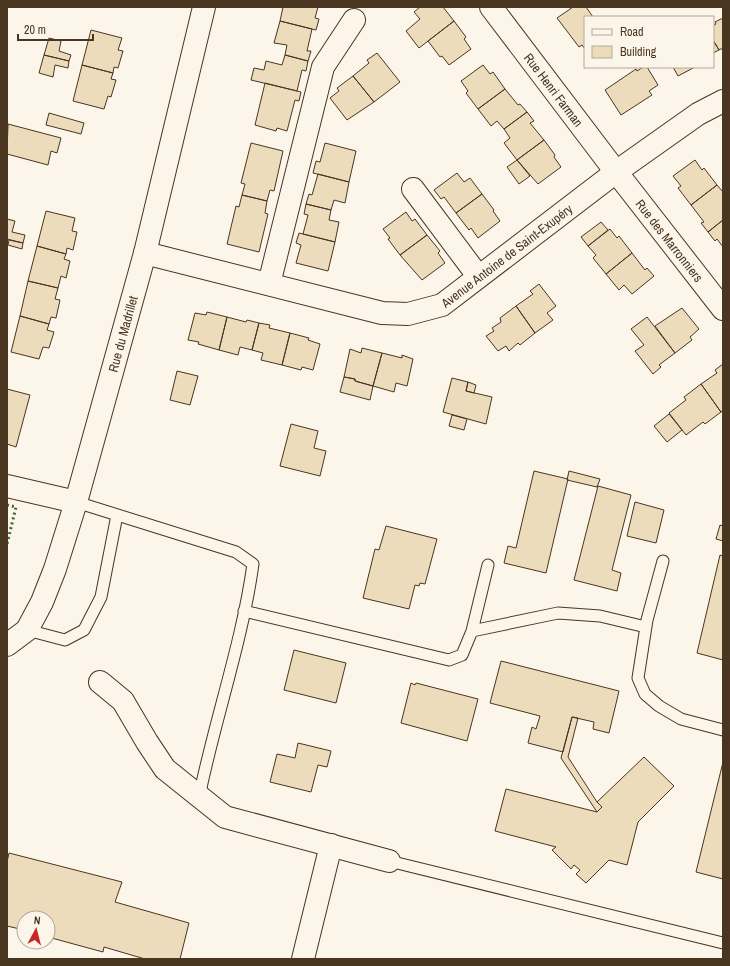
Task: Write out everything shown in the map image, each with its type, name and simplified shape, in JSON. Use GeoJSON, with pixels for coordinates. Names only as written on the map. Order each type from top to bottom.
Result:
{"type":"FeatureCollection","features":[{"type":"Feature","properties":{"kind":"street","name":"Rue du Madrillet"},"geometry":{"type":"LineString","coordinates":[[7,645],[27,630],[42,602],[55,569],[76,502],[145,253],[204,7]]}},
{"type":"Feature","properties":{"kind":"street","name":"Rue Henri Farman"},"geometry":{"type":"LineString","coordinates":[[491,7],[616,172]]}},
{"type":"Feature","properties":{"kind":"street"},"geometry":{"type":"LineString","coordinates":[[269,284],[323,67],[354,20]]}},
{"type":"Feature","properties":{"kind":"street","name":"Avenue Antoine de Saint-Exupéry"},"geometry":{"type":"LineString","coordinates":[[145,253],[382,313],[408,314],[442,305],[616,172],[698,114],[723,101]]}},
{"type":"Feature","properties":{"kind":"street","name":"Rue des Marronniers"},"geometry":{"type":"LineString","coordinates":[[616,172],[723,309]]}},
{"type":"Feature","properties":{"kind":"street"},"geometry":{"type":"LineString","coordinates":[[413,189],[478,276]]}},
{"type":"Feature","properties":{"kind":"street"},"geometry":{"type":"LineString","coordinates":[[7,486],[76,502]]}},
{"type":"Feature","properties":{"kind":"street"},"geometry":{"type":"LineString","coordinates":[[100,682],[123,701],[147,742],[166,769],[224,817],[390,861]]}},
{"type":"Feature","properties":{"kind":"street"},"geometry":{"type":"LineString","coordinates":[[303,959],[331,845]]}},
{"type":"Feature","properties":{"kind":"lane"},"geometry":{"type":"LineString","coordinates":[[76,502],[236,552],[254,564],[199,796]]}},
{"type":"Feature","properties":{"kind":"lane"},"geometry":{"type":"LineString","coordinates":[[27,630],[65,640],[84,630],[101,597],[117,516]]}},
{"type":"Feature","properties":{"kind":"lane"},"geometry":{"type":"LineString","coordinates":[[663,560],[646,627],[638,678],[645,694],[659,706],[681,719],[723,730]]}},
{"type":"Feature","properties":{"kind":"lane"},"geometry":{"type":"LineString","coordinates":[[244,611],[449,660],[462,654],[472,631],[488,565]]}},
{"type":"Feature","properties":{"kind":"lane"},"geometry":{"type":"LineString","coordinates":[[472,631],[558,613],[600,616],[646,627]]}},
{"type":"Feature","properties":{"kind":"lane"},"geometry":{"type":"LineString","coordinates":[[390,861],[723,944]]}},
{"type":"Feature","properties":{"kind":"building"},"geometry":{"type":"Polygon","coordinates":[[[283,7],[318,7],[315,18],[319,19],[316,30],[280,21],[283,7]]]}},
{"type":"Feature","properties":{"kind":"building"},"geometry":{"type":"Polygon","coordinates":[[[420,7],[443,7],[454,21],[419,48],[406,31],[420,19],[414,12],[420,7]]]}},
{"type":"Feature","properties":{"kind":"building"},"geometry":{"type":"Polygon","coordinates":[[[573,7],[586,7],[592,16],[584,16],[584,48],[582,45],[579,47],[557,18],[573,7]]]}},
{"type":"Feature","properties":{"kind":"building"},"geometry":{"type":"Polygon","coordinates":[[[723,18],[723,48],[719,50],[714,42],[715,22],[723,18]]]}},
{"type":"Feature","properties":{"kind":"building"},"geometry":{"type":"Polygon","coordinates":[[[280,21],[312,29],[307,51],[311,51],[308,61],[285,55],[287,45],[274,43],[280,21]]]}},
{"type":"Feature","properties":{"kind":"building"},"geometry":{"type":"Polygon","coordinates":[[[454,21],[466,37],[464,39],[471,49],[449,65],[442,56],[440,57],[428,41],[454,21]]]}},
{"type":"Feature","properties":{"kind":"building"},"geometry":{"type":"Polygon","coordinates":[[[91,30],[122,38],[118,50],[123,51],[118,68],[114,67],[113,73],[82,65],[91,30]]]}},
{"type":"Feature","properties":{"kind":"building"},"geometry":{"type":"Polygon","coordinates":[[[49,38],[61,41],[59,51],[71,55],[69,61],[44,55],[49,38]]]}},
{"type":"Feature","properties":{"kind":"building"},"geometry":{"type":"Polygon","coordinates":[[[714,42],[719,50],[714,52],[714,42]]]}},
{"type":"Feature","properties":{"kind":"building"},"geometry":{"type":"Polygon","coordinates":[[[377,53],[400,82],[374,102],[353,76],[369,63],[367,60],[377,53]]]}},
{"type":"Feature","properties":{"kind":"building"},"geometry":{"type":"Polygon","coordinates":[[[44,55],[69,61],[68,68],[55,65],[53,77],[39,73],[44,55]]]}},
{"type":"Feature","properties":{"kind":"building"},"geometry":{"type":"Polygon","coordinates":[[[285,55],[308,61],[306,71],[302,70],[297,91],[251,80],[254,68],[264,70],[266,61],[282,65],[285,55]]]}},
{"type":"Feature","properties":{"kind":"building"},"geometry":{"type":"Polygon","coordinates":[[[82,65],[113,73],[111,79],[116,80],[111,97],[108,96],[104,109],[73,101],[82,65]]]}},
{"type":"Feature","properties":{"kind":"building"},"geometry":{"type":"Polygon","coordinates":[[[483,65],[490,74],[493,72],[505,89],[478,109],[466,93],[468,91],[461,81],[483,65]]]}},
{"type":"Feature","properties":{"kind":"building"},"geometry":{"type":"Polygon","coordinates":[[[642,68],[648,68],[658,85],[649,91],[652,95],[621,115],[605,90],[636,69],[637,71],[642,68]]]}},
{"type":"Feature","properties":{"kind":"building"},"geometry":{"type":"Polygon","coordinates":[[[674,68],[693,68],[678,76],[674,68]]]}},
{"type":"Feature","properties":{"kind":"building"},"geometry":{"type":"Polygon","coordinates":[[[353,76],[374,102],[347,120],[330,98],[339,91],[337,88],[353,76]]]}},
{"type":"Feature","properties":{"kind":"building"},"geometry":{"type":"Polygon","coordinates":[[[265,83],[301,92],[299,101],[295,100],[287,131],[277,128],[276,131],[255,125],[265,83]]]}},
{"type":"Feature","properties":{"kind":"building"},"geometry":{"type":"Polygon","coordinates":[[[505,89],[518,105],[520,104],[527,112],[504,129],[497,121],[491,126],[478,109],[505,89]]]}},
{"type":"Feature","properties":{"kind":"building"},"geometry":{"type":"Polygon","coordinates":[[[527,112],[534,121],[530,123],[544,140],[517,160],[504,143],[510,138],[504,129],[527,112]]]}},
{"type":"Feature","properties":{"kind":"building"},"geometry":{"type":"Polygon","coordinates":[[[49,113],[84,123],[81,134],[46,125],[49,113]]]}},
{"type":"Feature","properties":{"kind":"building"},"geometry":{"type":"Polygon","coordinates":[[[8,124],[61,138],[57,153],[51,151],[48,165],[7,154],[8,124]]]}},
{"type":"Feature","properties":{"kind":"building"},"geometry":{"type":"Polygon","coordinates":[[[544,140],[555,155],[554,157],[561,167],[538,184],[517,160],[544,140]]]}},
{"type":"Feature","properties":{"kind":"building"},"geometry":{"type":"Polygon","coordinates":[[[251,143],[283,151],[274,191],[270,190],[267,201],[242,195],[245,184],[241,183],[251,143]]]}},
{"type":"Feature","properties":{"kind":"building"},"geometry":{"type":"Polygon","coordinates":[[[325,143],[356,151],[349,182],[313,173],[316,161],[320,162],[325,143]]]}},
{"type":"Feature","properties":{"kind":"building"},"geometry":{"type":"Polygon","coordinates":[[[517,160],[530,176],[519,184],[507,167],[517,160]]]}},
{"type":"Feature","properties":{"kind":"building"},"geometry":{"type":"Polygon","coordinates":[[[695,160],[702,170],[704,168],[717,185],[691,205],[678,188],[681,186],[673,176],[695,160]]]}},
{"type":"Feature","properties":{"kind":"building"},"geometry":{"type":"Polygon","coordinates":[[[457,173],[464,182],[470,178],[482,194],[456,213],[444,197],[441,199],[434,190],[457,173]]]}},
{"type":"Feature","properties":{"kind":"building"},"geometry":{"type":"Polygon","coordinates":[[[318,174],[349,182],[345,203],[334,200],[331,210],[306,204],[309,194],[312,195],[318,174]]]}},
{"type":"Feature","properties":{"kind":"building"},"geometry":{"type":"Polygon","coordinates":[[[717,185],[723,192],[723,220],[708,232],[701,223],[704,222],[691,205],[717,185]]]}},
{"type":"Feature","properties":{"kind":"building"},"geometry":{"type":"Polygon","coordinates":[[[482,194],[500,221],[478,238],[471,228],[469,230],[456,213],[482,194]]]}},
{"type":"Feature","properties":{"kind":"building"},"geometry":{"type":"Polygon","coordinates":[[[242,195],[267,201],[265,213],[268,214],[259,252],[227,244],[236,206],[239,207],[242,195]]]}},
{"type":"Feature","properties":{"kind":"building"},"geometry":{"type":"Polygon","coordinates":[[[306,204],[331,210],[329,220],[339,222],[335,242],[303,234],[308,215],[304,214],[306,204]]]}},
{"type":"Feature","properties":{"kind":"building"},"geometry":{"type":"Polygon","coordinates":[[[46,211],[75,218],[72,231],[77,232],[73,250],[67,248],[66,254],[37,246],[46,211]]]}},
{"type":"Feature","properties":{"kind":"building"},"geometry":{"type":"Polygon","coordinates":[[[406,212],[412,221],[415,219],[427,235],[400,255],[388,239],[390,238],[383,229],[406,212]]]}},
{"type":"Feature","properties":{"kind":"building"},"geometry":{"type":"Polygon","coordinates":[[[7,219],[15,221],[12,232],[25,235],[23,243],[7,239],[7,219]]]}},
{"type":"Feature","properties":{"kind":"building"},"geometry":{"type":"Polygon","coordinates":[[[723,220],[723,247],[717,239],[715,241],[708,232],[723,220]]]}},
{"type":"Feature","properties":{"kind":"building"},"geometry":{"type":"Polygon","coordinates":[[[601,222],[608,230],[588,246],[581,237],[601,222]]]}},
{"type":"Feature","properties":{"kind":"building"},"geometry":{"type":"Polygon","coordinates":[[[610,229],[617,238],[619,236],[632,253],[606,274],[593,258],[596,255],[588,246],[610,229]]]}},
{"type":"Feature","properties":{"kind":"building"},"geometry":{"type":"Polygon","coordinates":[[[299,233],[335,242],[328,271],[296,263],[301,245],[296,243],[299,233]]]}},
{"type":"Feature","properties":{"kind":"building"},"geometry":{"type":"Polygon","coordinates":[[[427,235],[440,251],[438,253],[445,263],[422,280],[400,255],[427,235]]]}},
{"type":"Feature","properties":{"kind":"building"},"geometry":{"type":"Polygon","coordinates":[[[9,240],[23,243],[22,249],[8,245],[9,240]]]}},
{"type":"Feature","properties":{"kind":"building"},"geometry":{"type":"Polygon","coordinates":[[[37,246],[66,254],[64,259],[70,261],[66,278],[61,276],[58,288],[28,281],[37,246]]]}},
{"type":"Feature","properties":{"kind":"building"},"geometry":{"type":"Polygon","coordinates":[[[632,253],[645,270],[647,268],[654,276],[632,294],[624,285],[619,290],[606,274],[632,253]]]}},
{"type":"Feature","properties":{"kind":"building"},"geometry":{"type":"Polygon","coordinates":[[[28,281],[58,288],[55,299],[60,300],[56,318],[51,317],[49,324],[20,316],[28,281]]]}},
{"type":"Feature","properties":{"kind":"building"},"geometry":{"type":"Polygon","coordinates":[[[539,284],[556,306],[547,313],[553,320],[535,333],[516,306],[533,294],[530,291],[539,284]]]}},
{"type":"Feature","properties":{"kind":"building"},"geometry":{"type":"Polygon","coordinates":[[[516,306],[535,333],[520,345],[518,343],[509,351],[506,346],[498,351],[486,336],[494,331],[492,328],[501,322],[500,318],[516,306]]]}},
{"type":"Feature","properties":{"kind":"building"},"geometry":{"type":"Polygon","coordinates":[[[682,308],[699,329],[690,337],[692,340],[675,353],[655,326],[682,308]]]}},
{"type":"Feature","properties":{"kind":"building"},"geometry":{"type":"Polygon","coordinates":[[[207,312],[227,317],[219,350],[198,344],[199,342],[188,340],[195,313],[206,315],[207,312]]]}},
{"type":"Feature","properties":{"kind":"building"},"geometry":{"type":"Polygon","coordinates":[[[20,316],[49,324],[47,330],[54,332],[49,348],[43,347],[39,359],[11,352],[20,316]]]}},
{"type":"Feature","properties":{"kind":"building"},"geometry":{"type":"Polygon","coordinates":[[[227,317],[246,322],[247,320],[259,323],[252,350],[240,347],[238,355],[219,350],[227,317]]]}},
{"type":"Feature","properties":{"kind":"building"},"geometry":{"type":"Polygon","coordinates":[[[647,317],[675,353],[659,365],[661,367],[653,374],[635,351],[644,345],[631,329],[647,317]]]}},
{"type":"Feature","properties":{"kind":"building"},"geometry":{"type":"Polygon","coordinates":[[[259,323],[270,325],[269,328],[290,333],[282,365],[261,360],[263,353],[252,350],[259,323]]]}},
{"type":"Feature","properties":{"kind":"building"},"geometry":{"type":"Polygon","coordinates":[[[290,333],[309,338],[308,340],[320,344],[313,370],[302,367],[301,370],[282,365],[290,333]]]}},
{"type":"Feature","properties":{"kind":"building"},"geometry":{"type":"Polygon","coordinates":[[[362,348],[382,353],[373,386],[355,381],[355,379],[344,377],[350,349],[361,353],[362,348]]]}},
{"type":"Feature","properties":{"kind":"building"},"geometry":{"type":"Polygon","coordinates":[[[382,353],[402,358],[402,355],[413,359],[407,386],[396,383],[394,392],[373,386],[382,353]]]}},
{"type":"Feature","properties":{"kind":"building"},"geometry":{"type":"Polygon","coordinates":[[[723,364],[723,411],[721,412],[701,384],[717,373],[715,370],[723,364]]]}},
{"type":"Feature","properties":{"kind":"building"},"geometry":{"type":"Polygon","coordinates":[[[177,371],[198,376],[190,405],[170,400],[177,371]]]}},
{"type":"Feature","properties":{"kind":"building"},"geometry":{"type":"Polygon","coordinates":[[[344,377],[355,379],[355,381],[373,386],[370,400],[340,392],[344,377]]]}},
{"type":"Feature","properties":{"kind":"building"},"geometry":{"type":"Polygon","coordinates":[[[452,378],[468,382],[466,391],[492,397],[486,424],[443,412],[452,378]]]}},
{"type":"Feature","properties":{"kind":"building"},"geometry":{"type":"Polygon","coordinates":[[[468,382],[476,385],[474,393],[466,391],[468,382]]]}},
{"type":"Feature","properties":{"kind":"building"},"geometry":{"type":"Polygon","coordinates":[[[701,384],[721,412],[705,424],[703,422],[686,435],[669,413],[686,400],[684,397],[701,384]]]}},
{"type":"Feature","properties":{"kind":"building"},"geometry":{"type":"Polygon","coordinates":[[[7,389],[30,395],[16,447],[7,444],[7,389]]]}},
{"type":"Feature","properties":{"kind":"building"},"geometry":{"type":"Polygon","coordinates":[[[669,414],[682,430],[667,442],[654,426],[669,414]]]}},
{"type":"Feature","properties":{"kind":"building"},"geometry":{"type":"Polygon","coordinates":[[[452,415],[467,419],[464,430],[449,426],[452,415]]]}},
{"type":"Feature","properties":{"kind":"building"},"geometry":{"type":"Polygon","coordinates":[[[291,424],[318,431],[314,448],[326,451],[320,476],[280,466],[291,424]]]}},
{"type":"Feature","properties":{"kind":"building"},"geometry":{"type":"Polygon","coordinates":[[[534,471],[568,479],[546,573],[504,563],[508,546],[516,548],[534,471]]]}},
{"type":"Feature","properties":{"kind":"building"},"geometry":{"type":"Polygon","coordinates":[[[569,471],[600,479],[597,487],[567,480],[569,471]]]}},
{"type":"Feature","properties":{"kind":"building"},"geometry":{"type":"Polygon","coordinates":[[[598,486],[631,495],[612,570],[621,573],[617,591],[574,580],[598,486]]]}},
{"type":"Feature","properties":{"kind":"building"},"geometry":{"type":"Polygon","coordinates":[[[635,502],[664,510],[656,543],[627,536],[635,502]]]}},
{"type":"Feature","properties":{"kind":"building"},"geometry":{"type":"Polygon","coordinates":[[[720,525],[723,526],[723,541],[716,539],[720,525]]]}},
{"type":"Feature","properties":{"kind":"building"},"geometry":{"type":"Polygon","coordinates":[[[386,526],[437,539],[425,584],[420,583],[419,586],[415,585],[409,609],[363,598],[375,549],[379,550],[386,526]]]}},
{"type":"Feature","properties":{"kind":"building"},"geometry":{"type":"Polygon","coordinates":[[[720,555],[723,556],[723,660],[697,653],[720,555]]]}},
{"type":"Feature","properties":{"kind":"building"},"geometry":{"type":"Polygon","coordinates":[[[294,650],[346,663],[336,703],[284,690],[294,650]]]}},
{"type":"Feature","properties":{"kind":"building"},"geometry":{"type":"Polygon","coordinates":[[[501,661],[619,691],[609,733],[593,729],[594,722],[572,717],[563,752],[528,743],[532,727],[536,729],[540,716],[490,703],[501,661]]]}},
{"type":"Feature","properties":{"kind":"building"},"geometry":{"type":"Polygon","coordinates":[[[411,683],[478,699],[467,741],[401,723],[411,683]]]}},
{"type":"Feature","properties":{"kind":"building"},"geometry":{"type":"Polygon","coordinates":[[[572,717],[578,718],[568,757],[597,802],[602,807],[597,812],[561,758],[572,717]]]}},
{"type":"Feature","properties":{"kind":"building"},"geometry":{"type":"Polygon","coordinates":[[[298,743],[331,751],[327,767],[318,765],[311,792],[270,782],[277,754],[295,758],[298,743]]]}},
{"type":"Feature","properties":{"kind":"building"},"geometry":{"type":"Polygon","coordinates":[[[644,757],[674,786],[638,822],[627,865],[609,860],[586,883],[576,874],[580,870],[574,865],[571,869],[552,850],[556,847],[495,831],[506,789],[597,812],[602,807],[597,802],[644,757]]]}},
{"type":"Feature","properties":{"kind":"building"},"geometry":{"type":"Polygon","coordinates":[[[723,762],[723,879],[696,872],[723,762]]]}},
{"type":"Feature","properties":{"kind":"building"},"geometry":{"type":"Polygon","coordinates":[[[9,853],[122,882],[115,902],[189,923],[180,959],[145,959],[104,947],[103,952],[56,939],[56,910],[16,910],[16,928],[7,926],[7,862],[9,853]]]}},
{"type":"Feature","properties":{"kind":"hedge"},"geometry":{"type":"LineString","coordinates":[[7,505],[16,507],[7,544]]}}]}
